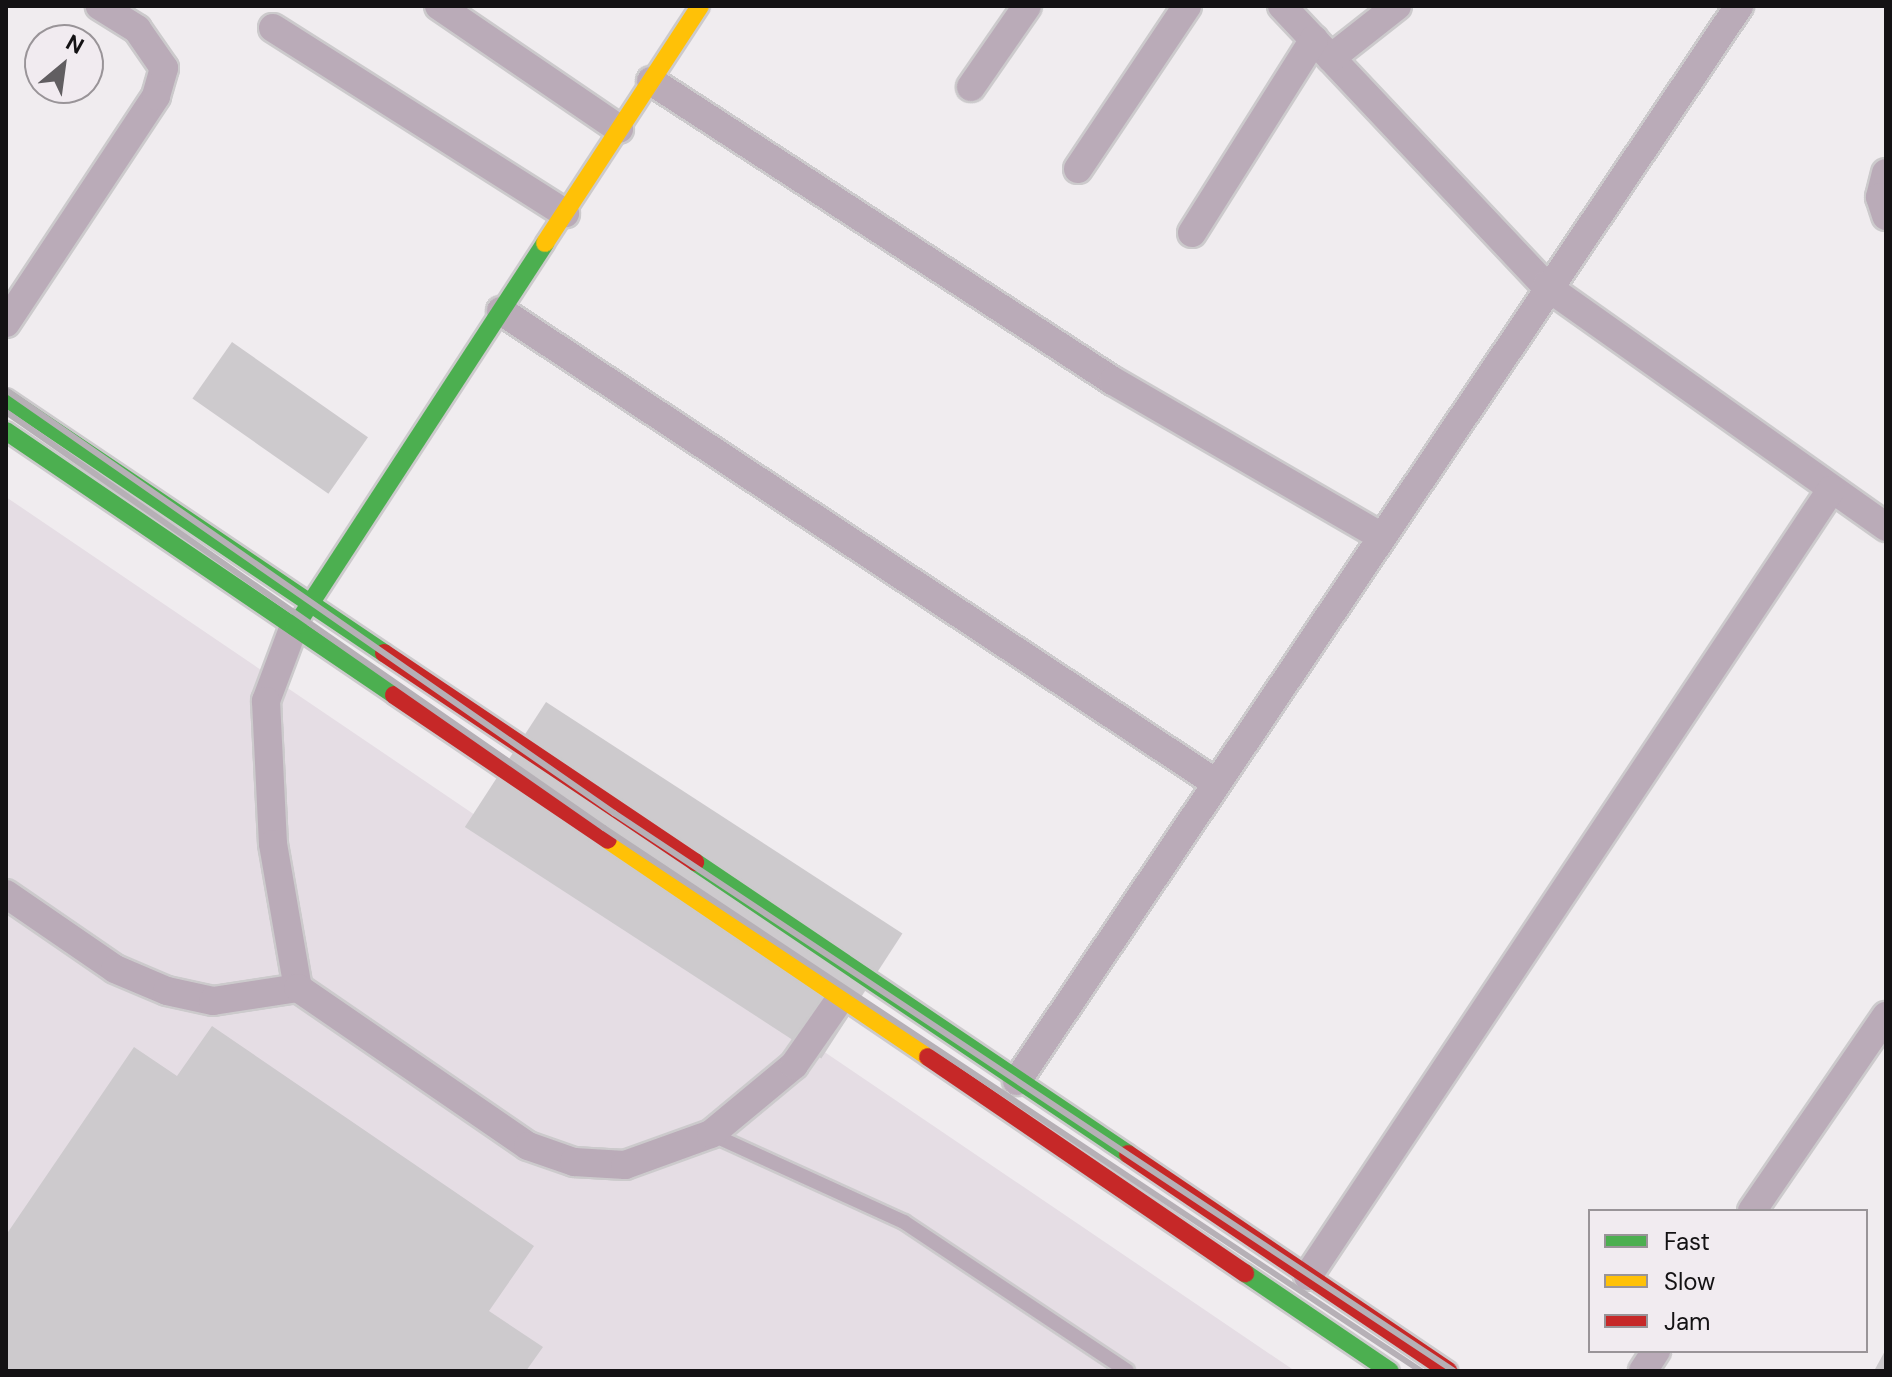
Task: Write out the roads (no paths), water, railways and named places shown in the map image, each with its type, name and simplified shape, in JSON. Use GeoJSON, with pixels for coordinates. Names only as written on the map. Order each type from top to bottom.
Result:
{"type":"FeatureCollection","features":[{"type":"Feature","properties":{"kind":"main road"},"geometry":{"type":"LineString","coordinates":[[301,618],[700,6]]}},
{"type":"Feature","properties":{"kind":"main road"},"geometry":{"type":"LineString","coordinates":[[6,398],[301,618],[840,999],[1390,1371]]}},
{"type":"Feature","properties":{"kind":"main road"},"geometry":{"type":"LineString","coordinates":[[6,431],[1017,1081],[1449,1371]]}},
{"type":"Feature","properties":{"kind":"main road"},"geometry":{"type":"LineString","coordinates":[[1176,1227],[1192,1198]]}},
{"type":"Feature","properties":{"kind":"street"},"geometry":{"type":"LineString","coordinates":[[6,323],[156,96],[164,68],[137,29],[100,6]]}},
{"type":"Feature","properties":{"kind":"street"},"geometry":{"type":"LineString","coordinates":[[439,6],[619,129]]}},
{"type":"Feature","properties":{"kind":"street"},"geometry":{"type":"LineString","coordinates":[[971,87],[1027,6]]}},
{"type":"Feature","properties":{"kind":"street"},"geometry":{"type":"LineString","coordinates":[[1078,169],[1187,6]]}},
{"type":"Feature","properties":{"kind":"street"},"geometry":{"type":"LineString","coordinates":[[1282,6],[1546,286],[1886,527]]}},
{"type":"Feature","properties":{"kind":"street"},"geometry":{"type":"LineString","coordinates":[[1192,233],[1322,48],[1397,6]]}},
{"type":"Feature","properties":{"kind":"street"},"geometry":{"type":"LineString","coordinates":[[1017,1081],[1546,286],[1739,6]]}},
{"type":"Feature","properties":{"kind":"street"},"geometry":{"type":"LineString","coordinates":[[273,28],[565,213]]}},
{"type":"Feature","properties":{"kind":"street"},"geometry":{"type":"LineString","coordinates":[[651,81],[1113,381],[1380,536]]}},
{"type":"Feature","properties":{"kind":"street"},"geometry":{"type":"LineString","coordinates":[[1886,173],[1880,197],[1886,216]]}},
{"type":"Feature","properties":{"kind":"street"},"geometry":{"type":"LineString","coordinates":[[501,311],[1216,783]]}},
{"type":"Feature","properties":{"kind":"street"},"geometry":{"type":"LineString","coordinates":[[1308,1276],[1831,490]]}},
{"type":"Feature","properties":{"kind":"street"},"geometry":{"type":"LineString","coordinates":[[298,988],[273,844],[266,701],[301,618]]}},
{"type":"Feature","properties":{"kind":"street"},"geometry":{"type":"LineString","coordinates":[[6,894],[115,969],[167,991],[213,1001],[298,988],[539,1150],[574,1162],[625,1165],[711,1134],[794,1065],[840,999]]}},
{"type":"Feature","properties":{"kind":"street"},"geometry":{"type":"LineString","coordinates":[[1753,1209],[1886,1016]]}},
{"type":"Feature","properties":{"kind":"street"},"geometry":{"type":"LineString","coordinates":[[1643,1371],[1655,1353]]}},
{"type":"Feature","properties":{"kind":"lane"},"geometry":{"type":"LineString","coordinates":[[711,1134],[904,1222],[1127,1371]]}},
{"type":"Feature","properties":{"kind":"railway"},"geometry":{"type":"LineString","coordinates":[[6,390],[614,813],[1454,1371]]}},
{"type":"Feature","properties":{"kind":"railway"},"geometry":{"type":"LineString","coordinates":[[6,412],[604,828],[1421,1371]]}}]}
